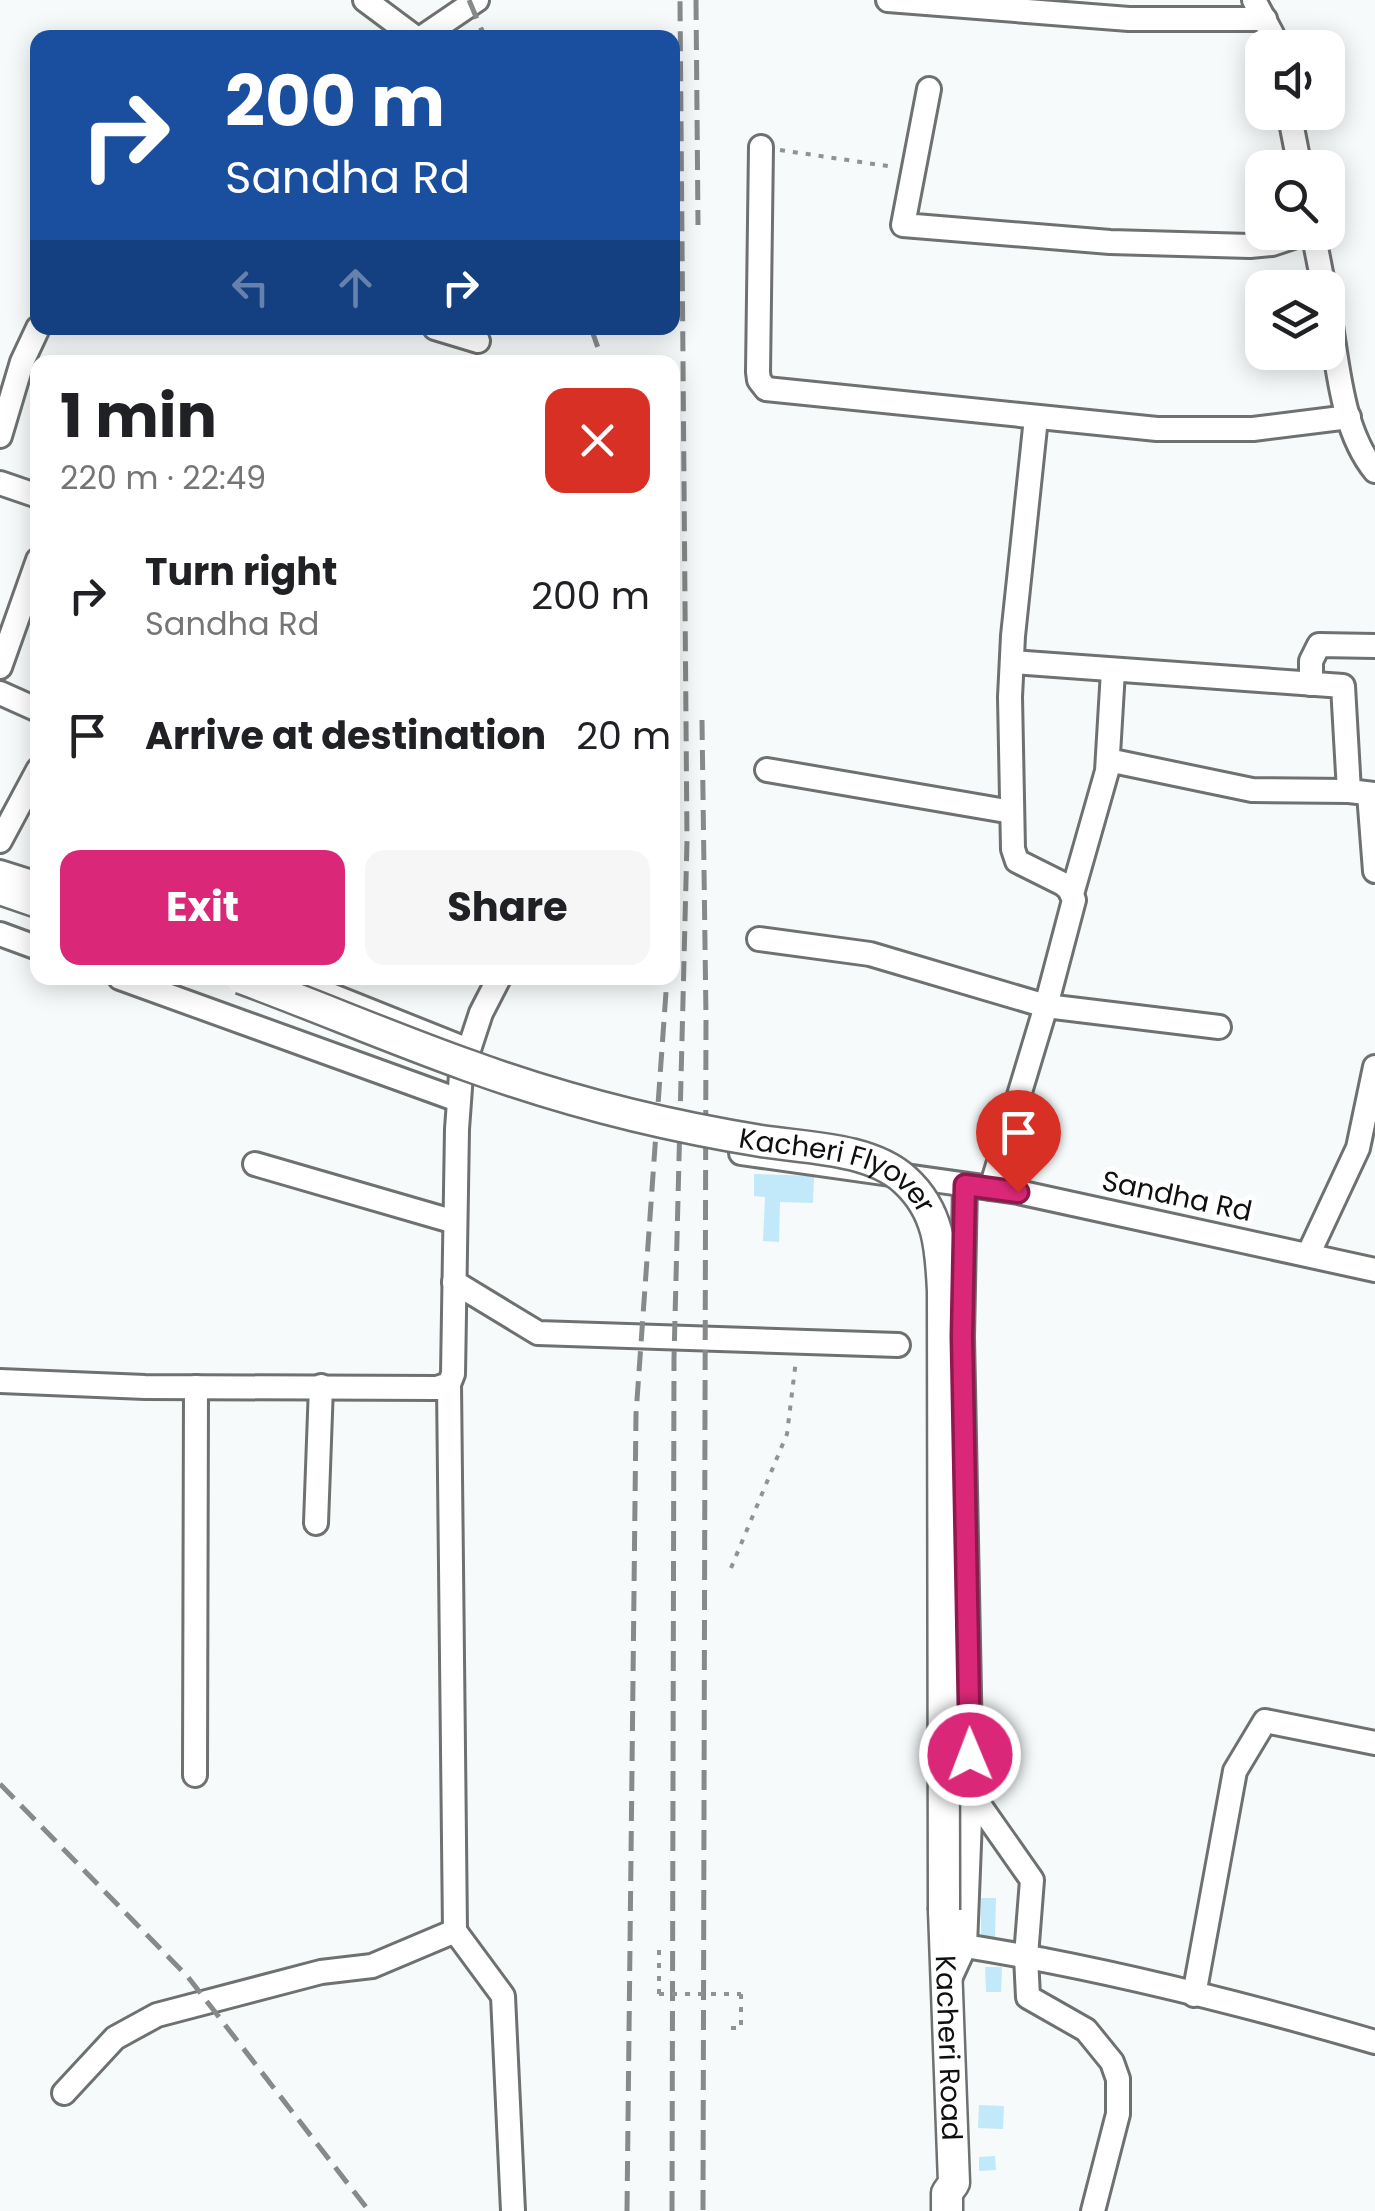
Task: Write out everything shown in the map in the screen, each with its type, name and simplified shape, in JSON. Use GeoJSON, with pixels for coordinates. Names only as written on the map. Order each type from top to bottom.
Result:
{"type":"FeatureCollection","features":[{"type":"Feature","properties":{"kind":"main road"},"geometry":{"type":"LineString","coordinates":[[0,890],[30,899]]}},
{"type":"Feature","properties":{"kind":"main road","name":"Kacheri Flyover"},"geometry":{"type":"LineString","coordinates":[[259,985],[467,1066],[590,1104],[665,1123],[871,1161],[904,1179],[931,1210],[941,1243],[943,1291],[944,1910]]}},
{"type":"Feature","properties":{"kind":"main road","name":"Kacheri Road"},"geometry":{"type":"LineString","coordinates":[[944,1910],[954,2202]]}},
{"type":"Feature","properties":{"kind":"street"},"geometry":{"type":"LineString","coordinates":[[365,0],[407,30]]}},
{"type":"Feature","properties":{"kind":"street"},"geometry":{"type":"LineString","coordinates":[[430,30],[477,0]]}},
{"type":"Feature","properties":{"kind":"street"},"geometry":{"type":"LineString","coordinates":[[888,0],[1129,19],[1260,10]]}},
{"type":"Feature","properties":{"kind":"street"},"geometry":{"type":"LineString","coordinates":[[930,90],[902,225],[1110,242],[1245,246]]}},
{"type":"Feature","properties":{"kind":"street"},"geometry":{"type":"LineString","coordinates":[[761,148],[758,372],[762,386],[773,391],[1157,430],[1218,431],[1350,417]]}},
{"type":"Feature","properties":{"kind":"street"},"geometry":{"type":"LineString","coordinates":[[0,436],[22,362],[35,335]]}},
{"type":"Feature","properties":{"kind":"street"},"geometry":{"type":"LineString","coordinates":[[454,335],[479,344]]}},
{"type":"Feature","properties":{"kind":"street"},"geometry":{"type":"LineString","coordinates":[[1341,370],[1360,449],[1375,471]]}},
{"type":"Feature","properties":{"kind":"street"},"geometry":{"type":"LineString","coordinates":[[1036,418],[1012,662],[1012,849],[1016,861],[1063,884],[1072,894]]}},
{"type":"Feature","properties":{"kind":"street"},"geometry":{"type":"LineString","coordinates":[[0,482],[30,493]]}},
{"type":"Feature","properties":{"kind":"street"},"geometry":{"type":"LineString","coordinates":[[0,667],[30,583]]}},
{"type":"Feature","properties":{"kind":"street"},"geometry":{"type":"LineString","coordinates":[[1312,684],[1312,661],[1319,644],[1375,646]]}},
{"type":"Feature","properties":{"kind":"street"},"geometry":{"type":"LineString","coordinates":[[1012,662],[1343,686],[1365,793],[1375,871]]}},
{"type":"Feature","properties":{"kind":"street"},"geometry":{"type":"LineString","coordinates":[[991,1188],[1073,908],[1072,894],[1108,760],[1113,670]]}},
{"type":"Feature","properties":{"kind":"street"},"geometry":{"type":"LineString","coordinates":[[0,693],[30,706]]}},
{"type":"Feature","properties":{"kind":"street"},"geometry":{"type":"LineString","coordinates":[[1108,760],[1252,790],[1365,793]]}},
{"type":"Feature","properties":{"kind":"street"},"geometry":{"type":"LineString","coordinates":[[767,770],[1012,812]]}},
{"type":"Feature","properties":{"kind":"street"},"geometry":{"type":"LineString","coordinates":[[0,841],[30,785]]}},
{"type":"Feature","properties":{"kind":"street"},"geometry":{"type":"LineString","coordinates":[[0,872],[30,881]]}},
{"type":"Feature","properties":{"kind":"street"},"geometry":{"type":"LineString","coordinates":[[0,934],[30,945]]}},
{"type":"Feature","properties":{"kind":"street"},"geometry":{"type":"LineString","coordinates":[[760,939],[870,954],[1046,1006],[1219,1026]]}},
{"type":"Feature","properties":{"kind":"street"},"geometry":{"type":"LineString","coordinates":[[139,985],[458,1100]]}},
{"type":"Feature","properties":{"kind":"street"},"geometry":{"type":"LineString","coordinates":[[306,985],[468,1050]]}},
{"type":"Feature","properties":{"kind":"street"},"geometry":{"type":"LineString","coordinates":[[496,985],[468,1050],[458,1100],[449,1384],[455,1931],[502,1996],[514,2211]]}},
{"type":"Feature","properties":{"kind":"street"},"geometry":{"type":"LineString","coordinates":[[1308,1255],[1358,1148],[1375,1067]]}},
{"type":"Feature","properties":{"kind":"street","name":"Sandha Rd"},"geometry":{"type":"LineString","coordinates":[[741,1153],[991,1188],[1375,1270]]}},
{"type":"Feature","properties":{"kind":"street"},"geometry":{"type":"LineString","coordinates":[[255,1164],[455,1222]]}},
{"type":"Feature","properties":{"kind":"street"},"geometry":{"type":"LineString","coordinates":[[945,1990],[965,1946],[970,1792],[962,1337],[965,1185]]}},
{"type":"Feature","properties":{"kind":"street"},"geometry":{"type":"LineString","coordinates":[[454,1282],[538,1334],[898,1345]]}},
{"type":"Feature","properties":{"kind":"street"},"geometry":{"type":"LineString","coordinates":[[0,1381],[196,1387],[437,1388],[449,1384]]}},
{"type":"Feature","properties":{"kind":"street"},"geometry":{"type":"LineString","coordinates":[[316,1523],[320,1386]]}},
{"type":"Feature","properties":{"kind":"street"},"geometry":{"type":"LineString","coordinates":[[195,1775],[196,1387]]}},
{"type":"Feature","properties":{"kind":"street"},"geometry":{"type":"LineString","coordinates":[[1194,1994],[1235,1771],[1265,1721],[1375,1742]]}},
{"type":"Feature","properties":{"kind":"street"},"geometry":{"type":"LineString","coordinates":[[970,1792],[1032,1880],[1026,1956],[1028,1997],[1086,2030],[1112,2062],[1118,2079],[1118,2114],[1093,2211]]}},
{"type":"Feature","properties":{"kind":"street"},"geometry":{"type":"LineString","coordinates":[[64,2093],[115,2038],[157,2015],[320,1972],[372,1966],[455,1931]]}},
{"type":"Feature","properties":{"kind":"street"},"geometry":{"type":"LineString","coordinates":[[965,1946],[1194,1994],[1375,2042]]}},
{"type":"Feature","properties":{"kind":"path"},"geometry":{"type":"LineString","coordinates":[[761,148],[913,170]]}},
{"type":"Feature","properties":{"kind":"path"},"geometry":{"type":"LineString","coordinates":[[731,1568],[787,1434],[798,1342]]}},
{"type":"Feature","properties":{"kind":"path"},"geometry":{"type":"LineString","coordinates":[[659,1950],[659,1994],[741,1994],[741,2028],[731,2028]]}},
{"type":"Feature","properties":{"kind":"building"},"geometry":{"type":"Polygon","coordinates":[[[754,1174],[814,1176],[813,1203],[780,1202],[779,1242],[763,1241],[765,1197],[754,1196],[754,1174]]]}},
{"type":"Feature","properties":{"kind":"building"},"geometry":{"type":"Polygon","coordinates":[[[981,1898],[996,1898],[995,1937],[981,1937],[981,1898]]]}},
{"type":"Feature","properties":{"kind":"building"},"geometry":{"type":"Polygon","coordinates":[[[985,1967],[1002,1967],[1001,1992],[986,1992],[985,1967]]]}},
{"type":"Feature","properties":{"kind":"building"},"geometry":{"type":"Polygon","coordinates":[[[979,2105],[1004,2106],[1003,2129],[978,2128],[979,2105]]]}},
{"type":"Feature","properties":{"kind":"building"},"geometry":{"type":"Polygon","coordinates":[[[995,2156],[996,2170],[979,2171],[979,2157],[995,2156]]]}},
{"type":"Feature","properties":{"kind":"railway"},"geometry":{"type":"LineString","coordinates":[[469,0],[482,30]]}},
{"type":"Feature","properties":{"kind":"railway"},"geometry":{"type":"LineString","coordinates":[[672,2211],[674,1358],[687,841],[680,0]]}},
{"type":"Feature","properties":{"kind":"railway"},"geometry":{"type":"LineString","coordinates":[[696,0],[698,225]]}},
{"type":"Feature","properties":{"kind":"railway"},"geometry":{"type":"LineString","coordinates":[[593,335],[601,355]]}},
{"type":"Feature","properties":{"kind":"railway"},"geometry":{"type":"LineString","coordinates":[[702,720],[706,1018],[703,2211]]}},
{"type":"Feature","properties":{"kind":"railway"},"geometry":{"type":"LineString","coordinates":[[627,2211],[636,1414],[667,985]]}},
{"type":"Feature","properties":{"kind":"railway"},"geometry":{"type":"LineString","coordinates":[[0,1784],[188,1977],[369,2211]]}},
{"type":"Feature","properties":{"kind":"route"},"geometry":{"type":"LineString","coordinates":[[970,1755],[962,1337],[965,1185],[1018,1192]]}}]}
